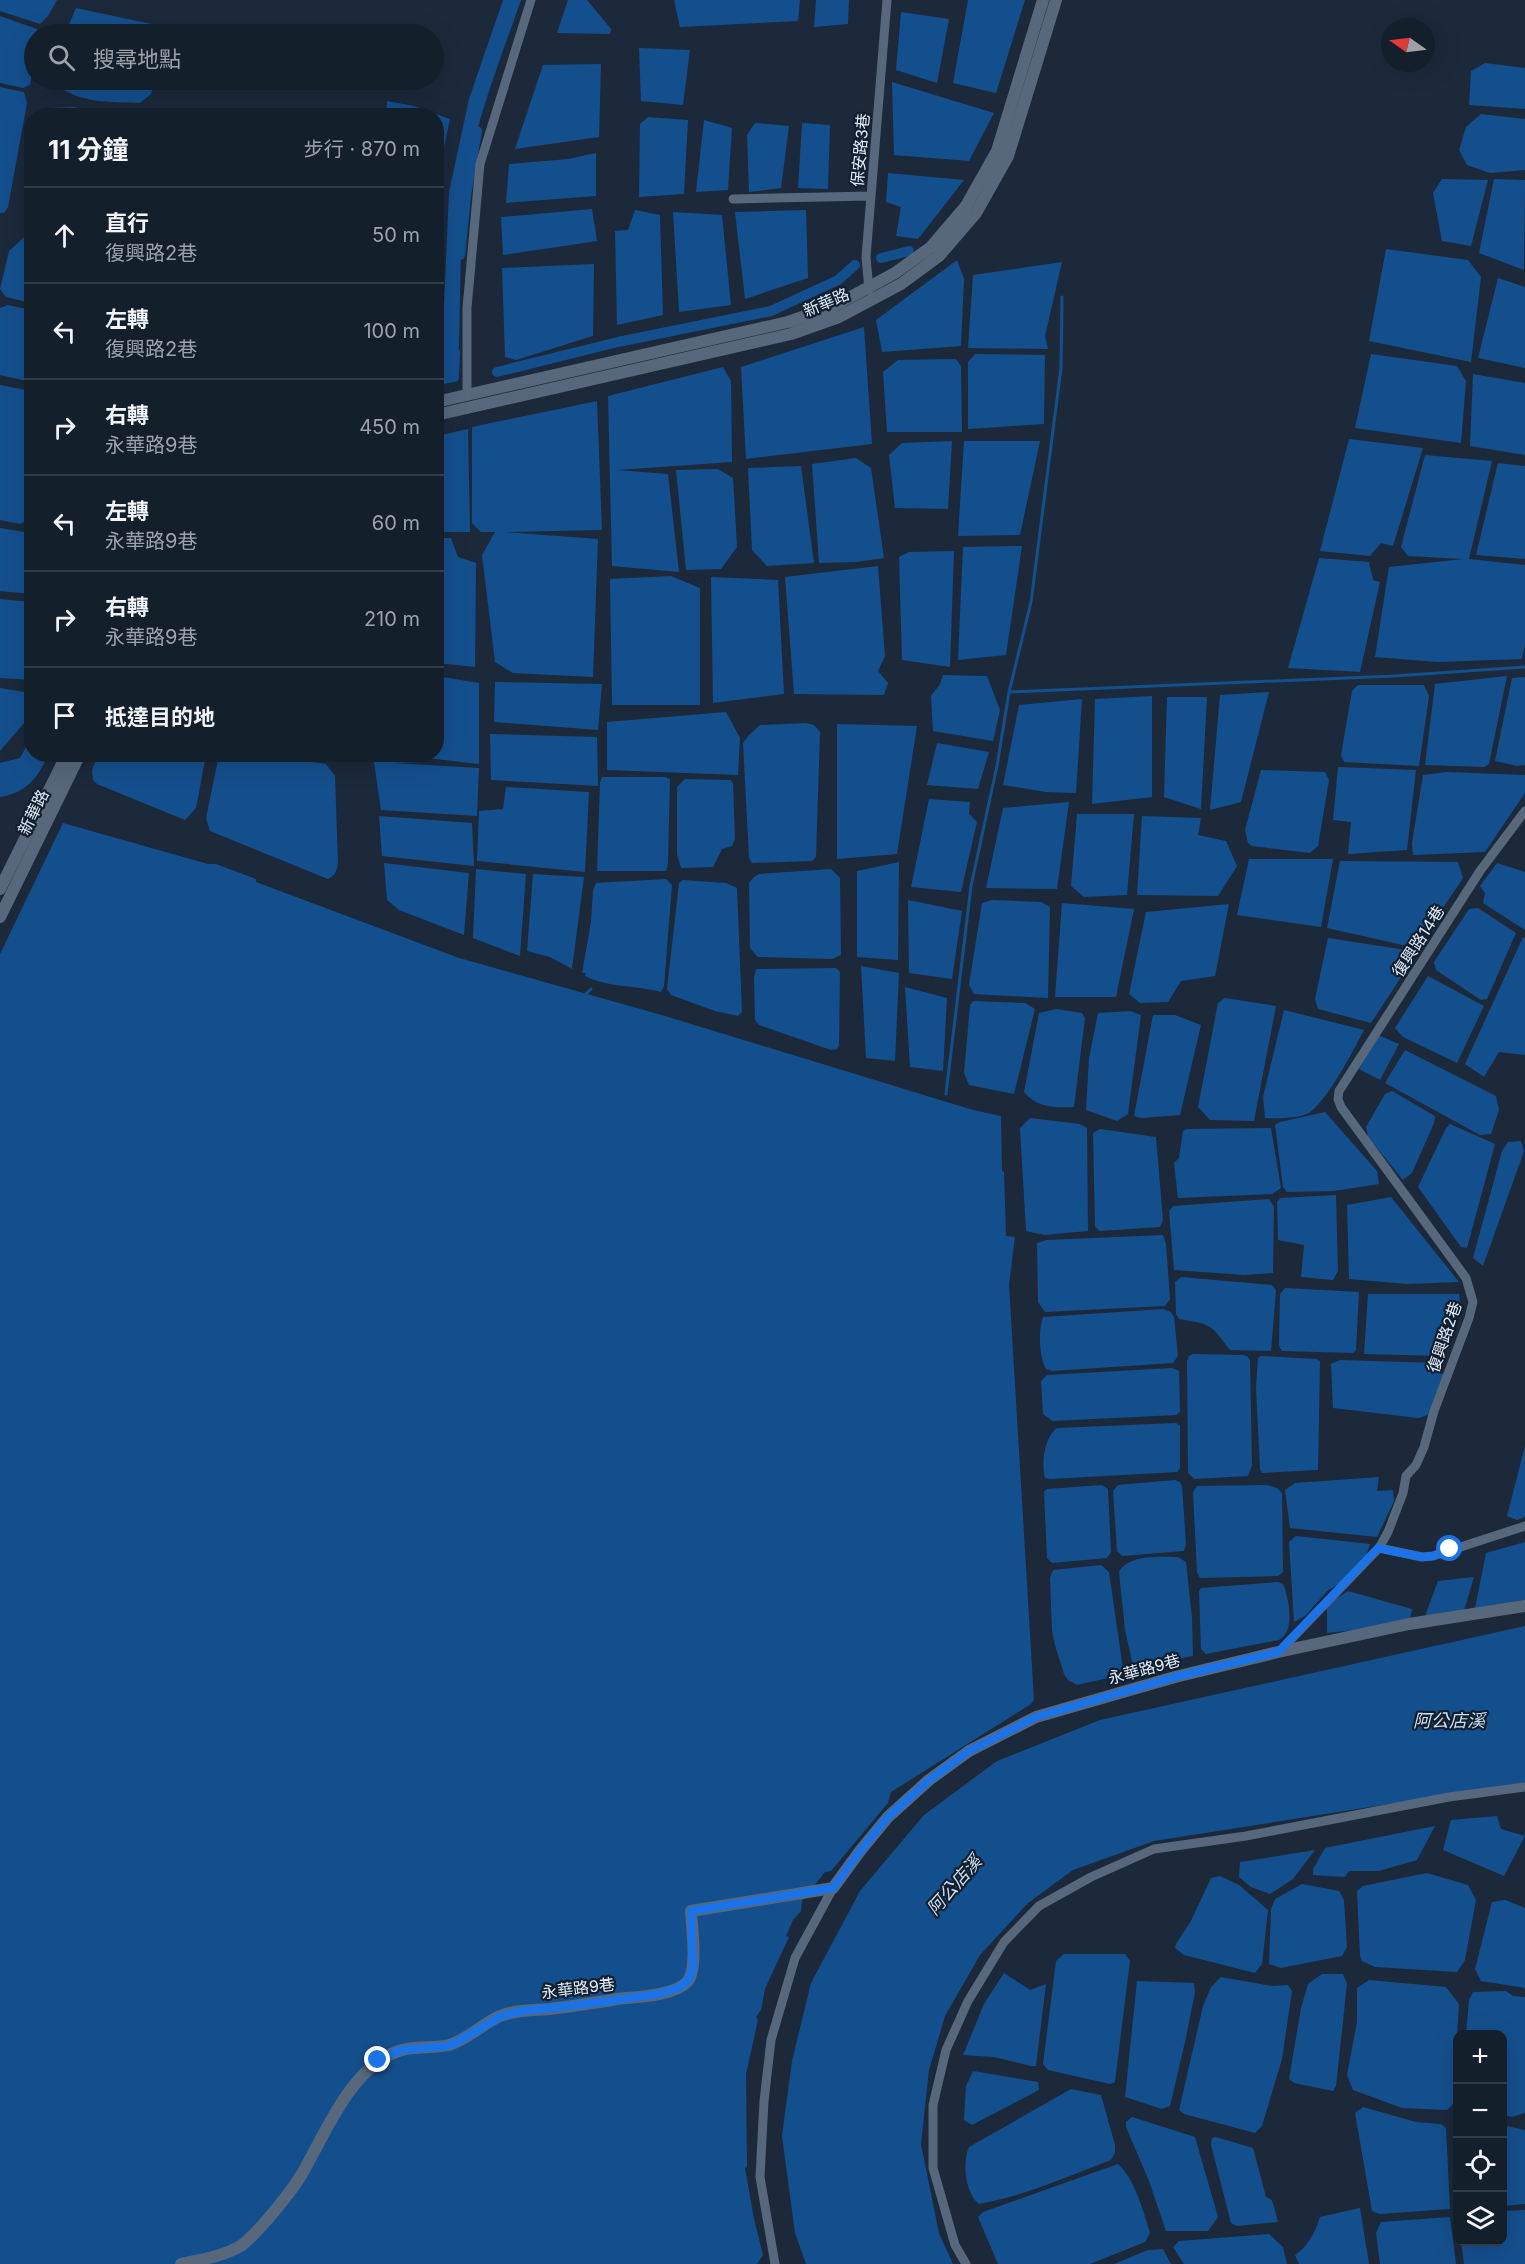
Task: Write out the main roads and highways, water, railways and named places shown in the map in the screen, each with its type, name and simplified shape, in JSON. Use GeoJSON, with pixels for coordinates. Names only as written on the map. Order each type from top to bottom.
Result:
{"type":"FeatureCollection","features":[{"type":"Feature","properties":{"kind":"water"},"geometry":{"type":"Polygon","coordinates":[[[0,0],[57,0],[48,16],[40,24],[0,11],[0,0]]]}},
{"type":"Feature","properties":{"kind":"water"},"geometry":{"type":"Polygon","coordinates":[[[503,0],[521,0],[486,100],[466,176],[462,202],[459,347],[454,367],[444,380],[444,306],[449,192],[469,99],[503,0]]]}},
{"type":"Feature","properties":{"kind":"water"},"geometry":{"type":"Polygon","coordinates":[[[568,0],[587,0],[611,29],[610,34],[557,33],[568,0]]]}},
{"type":"Feature","properties":{"kind":"water"},"geometry":{"type":"Polygon","coordinates":[[[674,0],[800,0],[798,21],[680,27],[674,0]]]}},
{"type":"Feature","properties":{"kind":"water"},"geometry":{"type":"Polygon","coordinates":[[[816,0],[849,0],[848,24],[814,27],[816,0]]]}},
{"type":"Feature","properties":{"kind":"water"},"geometry":{"type":"Polygon","coordinates":[[[968,0],[1025,0],[996,93],[953,83],[968,0]]]}},
{"type":"Feature","properties":{"kind":"water"},"geometry":{"type":"Polygon","coordinates":[[[76,8],[152,24],[69,24],[76,8]]]}},
{"type":"Feature","properties":{"kind":"water"},"geometry":{"type":"Polygon","coordinates":[[[901,12],[949,19],[937,83],[896,70],[901,12]]]}},
{"type":"Feature","properties":{"kind":"water"},"geometry":{"type":"Polygon","coordinates":[[[0,16],[24,24],[24,88],[0,83],[0,16]]]}},
{"type":"Feature","properties":{"kind":"water"},"geometry":{"type":"Polygon","coordinates":[[[639,48],[690,50],[683,105],[641,101],[639,48]]]}},
{"type":"Feature","properties":{"kind":"water"},"geometry":{"type":"Polygon","coordinates":[[[1485,63],[1525,68],[1525,109],[1469,105],[1471,71],[1485,63]]]}},
{"type":"Feature","properties":{"kind":"water"},"geometry":{"type":"Polygon","coordinates":[[[601,64],[599,137],[515,149],[543,65],[601,64]]]}},
{"type":"Feature","properties":{"kind":"water"},"geometry":{"type":"Polygon","coordinates":[[[892,82],[994,113],[969,161],[894,155],[892,82]]]}},
{"type":"Feature","properties":{"kind":"water"},"geometry":{"type":"Polygon","coordinates":[[[0,87],[24,92],[27,103],[24,108],[24,119],[8,207],[4,213],[0,213],[0,87]]]}},
{"type":"Feature","properties":{"kind":"water"},"geometry":{"type":"Polygon","coordinates":[[[64,90],[152,90],[151,94],[140,103],[106,102],[71,94],[64,90]]]}},
{"type":"Feature","properties":{"kind":"water"},"geometry":{"type":"Polygon","coordinates":[[[387,101],[420,108],[386,108],[387,101]]]}},
{"type":"Feature","properties":{"kind":"water"},"geometry":{"type":"Polygon","coordinates":[[[1481,114],[1525,119],[1525,170],[1490,173],[1467,165],[1459,150],[1466,127],[1481,114]]]}},
{"type":"Feature","properties":{"kind":"water"},"geometry":{"type":"Polygon","coordinates":[[[444,117],[450,119],[444,147],[444,117]]]}},
{"type":"Feature","properties":{"kind":"water"},"geometry":{"type":"Polygon","coordinates":[[[648,117],[688,120],[684,194],[639,197],[640,124],[648,117]]]}},
{"type":"Feature","properties":{"kind":"water"},"geometry":{"type":"Polygon","coordinates":[[[704,120],[732,128],[728,190],[696,192],[704,120]]]}},
{"type":"Feature","properties":{"kind":"water"},"geometry":{"type":"Polygon","coordinates":[[[755,123],[789,126],[781,188],[749,192],[747,135],[755,123]]]}},
{"type":"Feature","properties":{"kind":"water"},"geometry":{"type":"Polygon","coordinates":[[[802,123],[830,125],[828,189],[798,188],[802,123]]]}},
{"type":"Feature","properties":{"kind":"water"},"geometry":{"type":"Polygon","coordinates":[[[596,153],[596,196],[506,203],[509,164],[568,159],[596,153]]]}},
{"type":"Feature","properties":{"kind":"water"},"geometry":{"type":"Polygon","coordinates":[[[888,173],[964,180],[918,239],[896,236],[901,207],[886,202],[888,173]]]}},
{"type":"Feature","properties":{"kind":"water"},"geometry":{"type":"Polygon","coordinates":[[[1442,179],[1488,180],[1471,246],[1442,241],[1433,193],[1442,179]]]}},
{"type":"Feature","properties":{"kind":"water"},"geometry":{"type":"Polygon","coordinates":[[[1494,179],[1525,180],[1524,270],[1479,253],[1494,179]]]}},
{"type":"Feature","properties":{"kind":"water"},"geometry":{"type":"Polygon","coordinates":[[[592,209],[597,241],[503,255],[501,217],[592,209]]]}},
{"type":"Feature","properties":{"kind":"water"},"geometry":{"type":"Polygon","coordinates":[[[635,210],[660,215],[663,315],[617,325],[615,231],[628,230],[635,210]]]}},
{"type":"Feature","properties":{"kind":"water"},"geometry":{"type":"Polygon","coordinates":[[[806,210],[808,278],[745,299],[735,212],[806,210]]]}},
{"type":"Feature","properties":{"kind":"water"},"geometry":{"type":"Polygon","coordinates":[[[673,212],[722,215],[731,305],[679,312],[673,212]]]}},
{"type":"Feature","properties":{"kind":"water"},"geometry":{"type":"Polygon","coordinates":[[[24,237],[24,301],[6,297],[0,289],[9,251],[24,237]]]}},
{"type":"Feature","properties":{"kind":"water"},"geometry":{"type":"Polygon","coordinates":[[[1386,249],[1468,260],[1481,277],[1471,362],[1369,341],[1386,249]]]}},
{"type":"Feature","properties":{"kind":"water"},"geometry":{"type":"Polygon","coordinates":[[[957,260],[964,279],[961,346],[882,352],[876,320],[957,260]]]}},
{"type":"Feature","properties":{"kind":"water"},"geometry":{"type":"Polygon","coordinates":[[[1062,262],[1045,336],[1048,349],[968,348],[973,275],[1062,262]]]}},
{"type":"Feature","properties":{"kind":"water"},"geometry":{"type":"Polygon","coordinates":[[[594,264],[593,336],[516,360],[505,357],[502,268],[594,264]]]}},
{"type":"Feature","properties":{"kind":"water"},"geometry":{"type":"Polygon","coordinates":[[[1498,278],[1525,287],[1525,368],[1478,358],[1498,278]]]}},
{"type":"Feature","properties":{"kind":"water"},"geometry":{"type":"Polygon","coordinates":[[[8,305],[24,308],[24,380],[0,375],[0,308],[8,305]]]}},
{"type":"Feature","properties":{"kind":"water"},"geometry":{"type":"Polygon","coordinates":[[[864,327],[872,444],[746,459],[741,367],[864,327]]]}},
{"type":"Feature","properties":{"kind":"water"},"geometry":{"type":"Polygon","coordinates":[[[975,354],[1045,355],[1044,424],[968,429],[968,362],[975,354]]]}},
{"type":"Feature","properties":{"kind":"water"},"geometry":{"type":"Polygon","coordinates":[[[1371,354],[1457,366],[1466,381],[1461,443],[1355,428],[1371,354]]]}},
{"type":"Feature","properties":{"kind":"water"},"geometry":{"type":"Polygon","coordinates":[[[956,359],[961,366],[962,432],[887,432],[883,372],[898,360],[956,359]]]}},
{"type":"Feature","properties":{"kind":"water"},"geometry":{"type":"Polygon","coordinates":[[[723,367],[731,381],[732,462],[617,470],[668,474],[679,572],[612,566],[608,396],[723,367]]]}},
{"type":"Feature","properties":{"kind":"water"},"geometry":{"type":"Polygon","coordinates":[[[1473,374],[1525,383],[1525,455],[1470,446],[1473,374]]]}},
{"type":"Feature","properties":{"kind":"water"},"geometry":{"type":"Polygon","coordinates":[[[0,385],[24,390],[24,522],[20,524],[0,520],[0,385]]]}},
{"type":"Feature","properties":{"kind":"water"},"geometry":{"type":"Polygon","coordinates":[[[597,401],[602,530],[505,532],[598,539],[593,677],[513,673],[495,662],[482,555],[495,532],[481,532],[472,523],[472,427],[597,401]]]}},
{"type":"Feature","properties":{"kind":"water"},"geometry":{"type":"Polygon","coordinates":[[[468,429],[470,532],[444,532],[444,434],[468,429]]]}},
{"type":"Feature","properties":{"kind":"water"},"geometry":{"type":"Polygon","coordinates":[[[1349,439],[1423,448],[1393,546],[1381,543],[1370,556],[1320,551],[1349,439]]]}},
{"type":"Feature","properties":{"kind":"water"},"geometry":{"type":"Polygon","coordinates":[[[952,441],[948,509],[895,508],[889,455],[902,443],[952,441]]]}},
{"type":"Feature","properties":{"kind":"water"},"geometry":{"type":"Polygon","coordinates":[[[964,441],[1040,441],[1020,535],[958,536],[964,441]]]}},
{"type":"Feature","properties":{"kind":"water"},"geometry":{"type":"Polygon","coordinates":[[[1425,455],[1492,461],[1469,559],[1525,565],[1525,643],[1522,659],[1437,662],[1375,657],[1389,567],[1464,559],[1408,556],[1401,547],[1425,455]]]}},
{"type":"Feature","properties":{"kind":"water"},"geometry":{"type":"Polygon","coordinates":[[[856,458],[871,468],[884,558],[856,562],[819,563],[812,464],[856,458]]]}},
{"type":"Feature","properties":{"kind":"water"},"geometry":{"type":"Polygon","coordinates":[[[1498,463],[1525,466],[1525,559],[1476,555],[1498,463]]]}},
{"type":"Feature","properties":{"kind":"water"},"geometry":{"type":"Polygon","coordinates":[[[801,466],[814,563],[767,566],[752,550],[748,468],[801,466]]]}},
{"type":"Feature","properties":{"kind":"water"},"geometry":{"type":"Polygon","coordinates":[[[718,469],[733,478],[737,547],[721,569],[686,570],[676,470],[718,469]]]}},
{"type":"Feature","properties":{"kind":"water"},"geometry":{"type":"Polygon","coordinates":[[[0,528],[24,532],[24,593],[0,591],[0,528]]]}},
{"type":"Feature","properties":{"kind":"water"},"geometry":{"type":"Polygon","coordinates":[[[444,538],[451,538],[458,557],[476,563],[475,667],[444,664],[444,538]]]}},
{"type":"Feature","properties":{"kind":"water"},"geometry":{"type":"Polygon","coordinates":[[[1022,546],[1006,655],[958,660],[963,547],[1022,546]]]}},
{"type":"Feature","properties":{"kind":"water"},"geometry":{"type":"Polygon","coordinates":[[[954,551],[950,667],[902,660],[899,557],[909,552],[954,551]]]}},
{"type":"Feature","properties":{"kind":"water"},"geometry":{"type":"Polygon","coordinates":[[[1319,558],[1369,562],[1373,580],[1380,582],[1360,672],[1288,668],[1319,558]]]}},
{"type":"Feature","properties":{"kind":"water"},"geometry":{"type":"Polygon","coordinates":[[[878,566],[885,656],[878,671],[888,683],[884,695],[794,694],[785,577],[878,566]]]}},
{"type":"Feature","properties":{"kind":"water"},"geometry":{"type":"Polygon","coordinates":[[[671,576],[700,588],[700,705],[612,705],[610,579],[671,576]]]}},
{"type":"Feature","properties":{"kind":"water"},"geometry":{"type":"Polygon","coordinates":[[[711,577],[778,580],[784,694],[713,703],[711,577]]]}},
{"type":"Feature","properties":{"kind":"water"},"geometry":{"type":"Polygon","coordinates":[[[0,599],[24,601],[24,680],[0,678],[0,599]]]}},
{"type":"Feature","properties":{"kind":"water"},"geometry":{"type":"Polygon","coordinates":[[[943,675],[987,676],[1000,710],[993,741],[933,731],[931,696],[940,684],[943,675]]]}},
{"type":"Feature","properties":{"kind":"water"},"geometry":{"type":"Polygon","coordinates":[[[1507,676],[1489,764],[1484,767],[1425,765],[1435,684],[1507,676]]]}},
{"type":"Feature","properties":{"kind":"water"},"geometry":{"type":"Polygon","coordinates":[[[444,677],[479,683],[479,764],[444,760],[444,677]]]}},
{"type":"Feature","properties":{"kind":"water"},"geometry":{"type":"Polygon","coordinates":[[[1525,677],[1525,765],[1517,766],[1495,761],[1512,678],[1525,677]]]}},
{"type":"Feature","properties":{"kind":"water"},"geometry":{"type":"Polygon","coordinates":[[[495,682],[602,684],[598,730],[494,722],[495,682]]]}},
{"type":"Feature","properties":{"kind":"water"},"geometry":{"type":"Polygon","coordinates":[[[1358,685],[1424,685],[1429,696],[1419,766],[1344,762],[1341,755],[1352,691],[1358,685]]]}},
{"type":"Feature","properties":{"kind":"water"},"geometry":{"type":"Polygon","coordinates":[[[0,688],[24,692],[24,723],[0,751],[0,688]]]}},
{"type":"Feature","properties":{"kind":"water"},"geometry":{"type":"Polygon","coordinates":[[[1269,692],[1241,802],[1210,810],[1220,695],[1269,692]]]}},
{"type":"Feature","properties":{"kind":"water"},"geometry":{"type":"Polygon","coordinates":[[[1152,696],[1152,797],[1092,804],[1095,699],[1152,696]]]}},
{"type":"Feature","properties":{"kind":"water"},"geometry":{"type":"Polygon","coordinates":[[[1167,697],[1207,697],[1201,809],[1164,797],[1167,697]]]}},
{"type":"Feature","properties":{"kind":"water"},"geometry":{"type":"Polygon","coordinates":[[[1082,699],[1076,793],[1046,792],[1003,785],[1019,705],[1082,699]]]}},
{"type":"Feature","properties":{"kind":"water"},"geometry":{"type":"Polygon","coordinates":[[[726,712],[740,738],[738,775],[607,770],[607,722],[726,712]]]}},
{"type":"Feature","properties":{"kind":"water"},"geometry":{"type":"Polygon","coordinates":[[[806,723],[814,725],[820,732],[816,857],[812,861],[752,863],[749,858],[743,743],[760,725],[806,723]]]}},
{"type":"Feature","properties":{"kind":"water"},"geometry":{"type":"Polygon","coordinates":[[[837,724],[917,726],[897,854],[837,859],[837,724]]]}},
{"type":"Feature","properties":{"kind":"water"},"geometry":{"type":"Polygon","coordinates":[[[490,734],[597,737],[598,786],[491,780],[490,734]]]}},
{"type":"Feature","properties":{"kind":"water"},"geometry":{"type":"Polygon","coordinates":[[[937,743],[989,752],[978,789],[927,785],[937,743]]]}},
{"type":"Feature","properties":{"kind":"water"},"geometry":{"type":"Polygon","coordinates":[[[24,751],[24,762],[44,762],[35,777],[24,788],[0,797],[0,763],[20,758],[24,751]]]}},
{"type":"Feature","properties":{"kind":"water"},"geometry":{"type":"Polygon","coordinates":[[[95,762],[205,762],[196,808],[185,820],[97,784],[93,780],[92,770],[95,762]]]}},
{"type":"Feature","properties":{"kind":"water"},"geometry":{"type":"Polygon","coordinates":[[[218,762],[326,764],[335,776],[338,863],[336,871],[328,879],[210,831],[206,818],[218,762]]]}},
{"type":"Feature","properties":{"kind":"water"},"geometry":{"type":"Polygon","coordinates":[[[374,762],[422,762],[393,763],[479,768],[477,816],[381,810],[374,762]]]}},
{"type":"Feature","properties":{"kind":"water"},"geometry":{"type":"Polygon","coordinates":[[[1338,767],[1416,770],[1407,850],[1348,854],[1351,822],[1333,820],[1338,767]]]}},
{"type":"Feature","properties":{"kind":"water"},"geometry":{"type":"Polygon","coordinates":[[[1261,770],[1325,772],[1329,780],[1318,846],[1310,853],[1252,846],[1248,843],[1245,830],[1261,770]]]}},
{"type":"Feature","properties":{"kind":"water"},"geometry":{"type":"Polygon","coordinates":[[[1446,772],[1525,775],[1525,793],[1485,852],[1413,855],[1412,843],[1423,775],[1446,772]]]}},
{"type":"Feature","properties":{"kind":"water"},"geometry":{"type":"Polygon","coordinates":[[[602,777],[665,777],[670,779],[666,871],[597,871],[602,777]]]}},
{"type":"Feature","properties":{"kind":"water"},"geometry":{"type":"Polygon","coordinates":[[[685,779],[730,780],[733,783],[735,839],[732,846],[722,849],[713,867],[681,868],[677,854],[677,787],[685,779]]]}},
{"type":"Feature","properties":{"kind":"water"},"geometry":{"type":"Polygon","coordinates":[[[506,787],[589,792],[585,872],[477,861],[479,811],[503,809],[506,787]]]}},
{"type":"Feature","properties":{"kind":"water"},"geometry":{"type":"Polygon","coordinates":[[[929,799],[970,802],[969,814],[977,822],[961,892],[911,887],[929,799]]]}},
{"type":"Feature","properties":{"kind":"water"},"geometry":{"type":"Polygon","coordinates":[[[1069,802],[1057,889],[986,888],[1003,808],[1069,802]]]}},
{"type":"Feature","properties":{"kind":"water"},"geometry":{"type":"Polygon","coordinates":[[[1077,814],[1134,814],[1127,895],[1084,897],[1071,886],[1077,814]]]}},
{"type":"Feature","properties":{"kind":"water"},"geometry":{"type":"Polygon","coordinates":[[[379,816],[472,823],[474,866],[382,856],[379,816]]]}},
{"type":"Feature","properties":{"kind":"water"},"geometry":{"type":"Polygon","coordinates":[[[1142,816],[1201,818],[1198,835],[1226,841],[1237,866],[1218,896],[1137,895],[1142,816]]]}},
{"type":"Feature","properties":{"kind":"water"},"geometry":{"type":"Polygon","coordinates":[[[63,823],[208,864],[216,864],[256,879],[256,882],[459,958],[665,1016],[973,1110],[1001,1116],[1006,1236],[1015,1237],[1009,1285],[1034,1700],[891,1792],[888,1803],[831,1871],[825,1872],[802,1901],[801,1911],[793,1920],[786,1936],[789,1937],[765,1989],[761,2010],[756,2017],[758,2020],[746,2074],[747,2167],[745,2168],[763,2255],[757,2264],[0,2264],[0,954],[63,823]]]}},
{"type":"Feature","properties":{"kind":"water"},"geometry":{"type":"Polygon","coordinates":[[[1249,859],[1333,859],[1321,927],[1237,915],[1249,859]]]}},
{"type":"Feature","properties":{"kind":"water"},"geometry":{"type":"Polygon","coordinates":[[[1340,861],[1458,862],[1463,878],[1416,948],[1327,928],[1340,861]]]}},
{"type":"Feature","properties":{"kind":"water"},"geometry":{"type":"Polygon","coordinates":[[[899,862],[898,960],[857,957],[857,871],[899,862]]]}},
{"type":"Feature","properties":{"kind":"water"},"geometry":{"type":"Polygon","coordinates":[[[384,863],[469,873],[464,935],[399,910],[387,900],[384,863]]]}},
{"type":"Feature","properties":{"kind":"water"},"geometry":{"type":"Polygon","coordinates":[[[1497,863],[1525,872],[1525,930],[1483,903],[1485,893],[1480,886],[1497,863]]]}},
{"type":"Feature","properties":{"kind":"water"},"geometry":{"type":"Polygon","coordinates":[[[476,869],[526,874],[520,956],[473,938],[476,869]]]}},
{"type":"Feature","properties":{"kind":"water"},"geometry":{"type":"Polygon","coordinates":[[[831,869],[840,878],[841,955],[832,959],[758,957],[750,948],[749,883],[759,874],[831,869]]]}},
{"type":"Feature","properties":{"kind":"water"},"geometry":{"type":"Polygon","coordinates":[[[533,874],[584,877],[572,969],[550,957],[527,951],[533,874]]]}},
{"type":"Feature","properties":{"kind":"water"},"geometry":{"type":"Polygon","coordinates":[[[666,879],[672,885],[664,986],[661,992],[603,983],[585,976],[586,973],[582,973],[591,922],[593,890],[596,883],[666,879]]]}},
{"type":"Feature","properties":{"kind":"water"},"geometry":{"type":"Polygon","coordinates":[[[683,880],[726,883],[737,888],[742,1012],[738,1016],[715,1011],[671,995],[667,989],[679,883],[683,880]]]}},
{"type":"Feature","properties":{"kind":"water"},"geometry":{"type":"Polygon","coordinates":[[[908,900],[962,911],[952,979],[909,973],[908,900]]]}},
{"type":"Feature","properties":{"kind":"water"},"geometry":{"type":"Polygon","coordinates":[[[992,900],[1041,902],[1050,907],[1048,998],[974,994],[969,985],[982,903],[992,900]]]}},
{"type":"Feature","properties":{"kind":"water"},"geometry":{"type":"Polygon","coordinates":[[[1062,903],[1134,909],[1116,997],[1055,997],[1062,903]]]}},
{"type":"Feature","properties":{"kind":"water"},"geometry":{"type":"Polygon","coordinates":[[[1229,904],[1215,976],[1181,981],[1168,1002],[1140,1003],[1129,994],[1146,912],[1229,904]]]}},
{"type":"Feature","properties":{"kind":"water"},"geometry":{"type":"Polygon","coordinates":[[[1478,908],[1516,933],[1487,999],[1481,1000],[1436,970],[1434,962],[1469,909],[1478,908]]]}},
{"type":"Feature","properties":{"kind":"water"},"geometry":{"type":"Polygon","coordinates":[[[1523,937],[1525,938],[1525,1055],[1499,1052],[1484,1077],[1465,1064],[1523,937]]]}},
{"type":"Feature","properties":{"kind":"water"},"geometry":{"type":"Polygon","coordinates":[[[1328,938],[1413,951],[1415,956],[1371,1023],[1318,1009],[1315,999],[1328,938]]]}},
{"type":"Feature","properties":{"kind":"water"},"geometry":{"type":"Polygon","coordinates":[[[861,966],[899,973],[895,1061],[866,1058],[861,966]]]}},
{"type":"Feature","properties":{"kind":"water"},"geometry":{"type":"Polygon","coordinates":[[[836,968],[840,972],[839,1045],[837,1049],[831,1050],[759,1025],[755,1020],[754,978],[756,969],[836,968]]]}},
{"type":"Feature","properties":{"kind":"water"},"geometry":{"type":"Polygon","coordinates":[[[1428,976],[1484,1006],[1457,1063],[1403,1037],[1395,1028],[1428,976]]]}},
{"type":"Feature","properties":{"kind":"water"},"geometry":{"type":"Polygon","coordinates":[[[905,987],[947,998],[943,1071],[910,1067],[905,987]]]}},
{"type":"Feature","properties":{"kind":"water"},"geometry":{"type":"Polygon","coordinates":[[[1225,998],[1276,1006],[1254,1121],[1210,1120],[1198,1107],[1218,1003],[1225,998]]]}},
{"type":"Feature","properties":{"kind":"water"},"geometry":{"type":"Polygon","coordinates":[[[973,1001],[1025,1003],[1035,1009],[1014,1094],[969,1085],[964,1073],[970,1005],[973,1001]]]}},
{"type":"Feature","properties":{"kind":"water"},"geometry":{"type":"Polygon","coordinates":[[[1056,1009],[1082,1013],[1085,1018],[1074,1107],[1053,1107],[1041,1104],[1024,1092],[1039,1013],[1056,1009]]]}},
{"type":"Feature","properties":{"kind":"water"},"geometry":{"type":"Polygon","coordinates":[[[1284,1010],[1364,1030],[1338,1076],[1314,1108],[1307,1114],[1298,1116],[1265,1118],[1263,1097],[1284,1010]]]}},
{"type":"Feature","properties":{"kind":"water"},"geometry":{"type":"Polygon","coordinates":[[[1130,1011],[1141,1015],[1128,1114],[1117,1121],[1086,1110],[1089,1058],[1098,1013],[1130,1011]]]}},
{"type":"Feature","properties":{"kind":"water"},"geometry":{"type":"Polygon","coordinates":[[[1153,1015],[1175,1015],[1201,1025],[1180,1115],[1142,1118],[1134,1116],[1153,1015]]]}},
{"type":"Feature","properties":{"kind":"water"},"geometry":{"type":"Polygon","coordinates":[[[1378,1035],[1399,1044],[1380,1080],[1359,1069],[1378,1035]]]}},
{"type":"Feature","properties":{"kind":"water"},"geometry":{"type":"Polygon","coordinates":[[[1405,1050],[1496,1096],[1499,1110],[1491,1134],[1480,1135],[1385,1083],[1405,1050]]]}},
{"type":"Feature","properties":{"kind":"water"},"geometry":{"type":"Polygon","coordinates":[[[1392,1091],[1435,1116],[1412,1173],[1403,1180],[1368,1137],[1366,1127],[1385,1094],[1392,1091]]]}},
{"type":"Feature","properties":{"kind":"water"},"geometry":{"type":"Polygon","coordinates":[[[1325,1112],[1377,1171],[1379,1184],[1334,1191],[1287,1192],[1283,1187],[1275,1125],[1325,1112]]]}},
{"type":"Feature","properties":{"kind":"water"},"geometry":{"type":"Polygon","coordinates":[[[1030,1118],[1080,1124],[1087,1128],[1088,1231],[1044,1235],[1026,1231],[1020,1128],[1030,1118]]]}},
{"type":"Feature","properties":{"kind":"water"},"geometry":{"type":"Polygon","coordinates":[[[1450,1124],[1495,1144],[1467,1248],[1461,1247],[1418,1187],[1450,1124]]]}},
{"type":"Feature","properties":{"kind":"water"},"geometry":{"type":"Polygon","coordinates":[[[1271,1128],[1281,1188],[1272,1194],[1178,1198],[1174,1163],[1179,1158],[1183,1131],[1187,1129],[1271,1128]]]}},
{"type":"Feature","properties":{"kind":"water"},"geometry":{"type":"Polygon","coordinates":[[[1100,1129],[1156,1137],[1163,1220],[1160,1227],[1100,1231],[1095,1227],[1093,1133],[1100,1129]]]}},
{"type":"Feature","properties":{"kind":"water"},"geometry":{"type":"Polygon","coordinates":[[[1521,1141],[1524,1151],[1483,1266],[1473,1258],[1502,1151],[1508,1142],[1521,1141]]]}},
{"type":"Feature","properties":{"kind":"water"},"geometry":{"type":"Polygon","coordinates":[[[1336,1195],[1338,1271],[1333,1280],[1301,1277],[1304,1245],[1278,1240],[1277,1202],[1280,1198],[1336,1195]]]}},
{"type":"Feature","properties":{"kind":"water"},"geometry":{"type":"Polygon","coordinates":[[[1391,1197],[1459,1282],[1407,1284],[1349,1279],[1347,1205],[1391,1197]]]}},
{"type":"Feature","properties":{"kind":"water"},"geometry":{"type":"Polygon","coordinates":[[[1269,1199],[1274,1207],[1273,1273],[1245,1275],[1174,1270],[1169,1211],[1173,1206],[1269,1199]]]}},
{"type":"Feature","properties":{"kind":"water"},"geometry":{"type":"Polygon","coordinates":[[[1163,1235],[1166,1244],[1170,1299],[1165,1306],[1045,1312],[1038,1302],[1037,1243],[1047,1240],[1163,1235]]]}},
{"type":"Feature","properties":{"kind":"water"},"geometry":{"type":"Polygon","coordinates":[[[1181,1277],[1272,1285],[1276,1290],[1271,1351],[1230,1350],[1210,1327],[1179,1319],[1176,1314],[1175,1282],[1181,1277]]]}},
{"type":"Feature","properties":{"kind":"water"},"geometry":{"type":"Polygon","coordinates":[[[1285,1288],[1359,1292],[1356,1350],[1353,1353],[1282,1351],[1279,1346],[1280,1294],[1285,1288]]]}},
{"type":"Feature","properties":{"kind":"water"},"geometry":{"type":"Polygon","coordinates":[[[1368,1294],[1459,1294],[1460,1302],[1443,1356],[1364,1354],[1368,1294]]]}},
{"type":"Feature","properties":{"kind":"water"},"geometry":{"type":"Polygon","coordinates":[[[1163,1309],[1171,1312],[1174,1317],[1178,1356],[1173,1363],[1052,1371],[1046,1369],[1040,1343],[1043,1317],[1163,1309]]]}},
{"type":"Feature","properties":{"kind":"water"},"geometry":{"type":"Polygon","coordinates":[[[1193,1354],[1243,1355],[1250,1360],[1252,1465],[1248,1476],[1194,1479],[1188,1473],[1187,1361],[1193,1354]]]}},
{"type":"Feature","properties":{"kind":"water"},"geometry":{"type":"Polygon","coordinates":[[[1261,1356],[1320,1361],[1318,1470],[1262,1473],[1260,1469],[1256,1388],[1258,1358],[1261,1356]]]}},
{"type":"Feature","properties":{"kind":"water"},"geometry":{"type":"Polygon","coordinates":[[[1340,1360],[1437,1363],[1443,1375],[1428,1415],[1418,1418],[1333,1408],[1331,1364],[1340,1360]]]}},
{"type":"Feature","properties":{"kind":"water"},"geometry":{"type":"Polygon","coordinates":[[[1172,1368],[1179,1371],[1180,1412],[1176,1415],[1052,1421],[1043,1414],[1041,1381],[1047,1375],[1172,1368]]]}},
{"type":"Feature","properties":{"kind":"water"},"geometry":{"type":"Polygon","coordinates":[[[1176,1423],[1180,1426],[1180,1468],[1177,1472],[1045,1478],[1043,1465],[1046,1444],[1057,1428],[1176,1423]]]}},
{"type":"Feature","properties":{"kind":"water"},"geometry":{"type":"Polygon","coordinates":[[[1525,1446],[1525,1517],[1517,1520],[1507,1516],[1525,1446]]]}},
{"type":"Feature","properties":{"kind":"water"},"geometry":{"type":"Polygon","coordinates":[[[1379,1477],[1377,1491],[1393,1490],[1394,1501],[1377,1537],[1290,1528],[1285,1490],[1295,1483],[1379,1477]]]}},
{"type":"Feature","properties":{"kind":"water"},"geometry":{"type":"Polygon","coordinates":[[[1175,1480],[1182,1486],[1186,1544],[1184,1551],[1122,1556],[1117,1551],[1113,1491],[1118,1485],[1175,1480]]]}},
{"type":"Feature","properties":{"kind":"water"},"geometry":{"type":"Polygon","coordinates":[[[1102,1485],[1108,1489],[1111,1552],[1107,1558],[1052,1563],[1047,1558],[1044,1492],[1047,1489],[1102,1485]]]}},
{"type":"Feature","properties":{"kind":"water"},"geometry":{"type":"Polygon","coordinates":[[[1267,1485],[1277,1488],[1282,1493],[1283,1572],[1278,1576],[1200,1578],[1197,1572],[1193,1492],[1197,1486],[1267,1485]]]}},
{"type":"Feature","properties":{"kind":"water"},"geometry":{"type":"Polygon","coordinates":[[[1296,1536],[1370,1544],[1366,1556],[1343,1581],[1327,1591],[1305,1616],[1294,1622],[1289,1542],[1296,1536]]]}},
{"type":"Feature","properties":{"kind":"water"},"geometry":{"type":"Polygon","coordinates":[[[1525,1542],[1525,1600],[1475,1608],[1486,1553],[1525,1542]]]}},
{"type":"Feature","properties":{"kind":"water"},"geometry":{"type":"Polygon","coordinates":[[[1178,1557],[1186,1562],[1192,1618],[1193,1656],[1136,1667],[1133,1665],[1125,1630],[1119,1572],[1124,1566],[1137,1559],[1178,1557]]]}},
{"type":"Feature","properties":{"kind":"water"},"geometry":{"type":"Polygon","coordinates":[[[1101,1565],[1109,1572],[1123,1669],[1121,1675],[1077,1685],[1068,1680],[1064,1674],[1055,1645],[1052,1631],[1050,1578],[1053,1570],[1101,1565]]]}},
{"type":"Feature","properties":{"kind":"water"},"geometry":{"type":"Polygon","coordinates":[[[1474,1577],[1464,1611],[1425,1616],[1438,1581],[1474,1577]]]}},
{"type":"Feature","properties":{"kind":"water"},"geometry":{"type":"Polygon","coordinates":[[[1278,1582],[1283,1584],[1285,1589],[1289,1616],[1288,1628],[1279,1640],[1206,1654],[1201,1649],[1199,1591],[1201,1588],[1278,1582]]]}},
{"type":"Feature","properties":{"kind":"water"},"geometry":{"type":"Polygon","coordinates":[[[1348,1591],[1412,1609],[1409,1624],[1327,1633],[1327,1605],[1348,1591]]]}},
{"type":"Feature","properties":{"kind":"water","name":"阿公店溪"},"geometry":{"type":"Polygon","coordinates":[[[1525,1626],[1525,1787],[1433,1797],[1154,1841],[1073,1870],[1028,1903],[980,1955],[945,2016],[929,2070],[921,2144],[939,2233],[953,2264],[806,2264],[795,2233],[782,2136],[792,2061],[811,1983],[860,1891],[924,1815],[997,1761],[1100,1720],[1525,1626]]]}},
{"type":"Feature","properties":{"kind":"water"},"geometry":{"type":"Polygon","coordinates":[[[1497,1816],[1501,1829],[1525,1836],[1504,1876],[1443,1850],[1451,1820],[1497,1816]]]}},
{"type":"Feature","properties":{"kind":"water"},"geometry":{"type":"Polygon","coordinates":[[[1435,1826],[1417,1860],[1379,1871],[1349,1871],[1345,1877],[1313,1875],[1313,1869],[1325,1848],[1435,1826]]]}},
{"type":"Feature","properties":{"kind":"water"},"geometry":{"type":"Polygon","coordinates":[[[1315,1850],[1293,1879],[1270,1894],[1251,1887],[1239,1877],[1240,1862],[1315,1850]]]}},
{"type":"Feature","properties":{"kind":"water"},"geometry":{"type":"Polygon","coordinates":[[[1427,1873],[1468,1885],[1476,1900],[1465,1960],[1457,1972],[1375,1967],[1362,1961],[1357,1891],[1363,1886],[1427,1873]]]}},
{"type":"Feature","properties":{"kind":"water"},"geometry":{"type":"Polygon","coordinates":[[[1220,1876],[1239,1885],[1268,1910],[1262,1964],[1255,1973],[1184,1955],[1175,1948],[1191,1921],[1211,1878],[1220,1876]]]}},
{"type":"Feature","properties":{"kind":"water"},"geometry":{"type":"Polygon","coordinates":[[[1302,1884],[1339,1891],[1344,1900],[1347,1947],[1342,1956],[1281,1968],[1269,1964],[1271,1909],[1275,1899],[1302,1884]]]}},
{"type":"Feature","properties":{"kind":"water"},"geometry":{"type":"Polygon","coordinates":[[[1505,1900],[1525,1908],[1525,1988],[1481,1981],[1475,1969],[1492,1902],[1505,1900]]]}},
{"type":"Feature","properties":{"kind":"water"},"geometry":{"type":"Polygon","coordinates":[[[1064,1954],[1125,1954],[1130,1961],[1115,2082],[1110,2084],[1048,2070],[1043,2064],[1056,1961],[1064,1954]]]}},
{"type":"Feature","properties":{"kind":"water"},"geometry":{"type":"Polygon","coordinates":[[[1004,1973],[1030,1990],[1046,1984],[1036,2066],[994,2057],[963,2055],[984,2004],[1004,1973]]]}},
{"type":"Feature","properties":{"kind":"water"},"geometry":{"type":"Polygon","coordinates":[[[1322,1974],[1343,1974],[1347,1984],[1336,2086],[1333,2091],[1294,2083],[1289,2079],[1301,2008],[1308,1984],[1322,1974]]]}},
{"type":"Feature","properties":{"kind":"water"},"geometry":{"type":"Polygon","coordinates":[[[1221,1977],[1272,1986],[1288,1985],[1292,1991],[1282,2059],[1262,2126],[1255,2133],[1184,2114],[1179,2110],[1203,2006],[1211,1987],[1221,1977]]]}},
{"type":"Feature","properties":{"kind":"water"},"geometry":{"type":"Polygon","coordinates":[[[1369,1980],[1446,1987],[1459,2004],[1457,2030],[1453,2030],[1453,2104],[1447,2110],[1402,2108],[1353,2090],[1347,2075],[1357,2022],[1357,1988],[1369,1980]]]}},
{"type":"Feature","properties":{"kind":"water"},"geometry":{"type":"Polygon","coordinates":[[[1137,1981],[1194,1983],[1195,1992],[1170,2106],[1162,2109],[1125,2097],[1137,1981]]]}},
{"type":"Feature","properties":{"kind":"water"},"geometry":{"type":"Polygon","coordinates":[[[1506,1991],[1513,1996],[1525,1997],[1525,2113],[1512,2117],[1507,2116],[1507,2030],[1466,2030],[1469,2000],[1473,1992],[1506,1991]]]}},
{"type":"Feature","properties":{"kind":"water"},"geometry":{"type":"Polygon","coordinates":[[[973,2071],[1038,2082],[1039,2090],[972,2125],[964,2120],[966,2086],[973,2071]]]}},
{"type":"Feature","properties":{"kind":"water"},"geometry":{"type":"Polygon","coordinates":[[[1071,2089],[1101,2095],[1115,2145],[1115,2153],[1111,2160],[1030,2191],[979,2204],[971,2193],[966,2177],[969,2147],[1071,2089]]]}},
{"type":"Feature","properties":{"kind":"water"},"geometry":{"type":"Polygon","coordinates":[[[1363,2107],[1416,2122],[1441,2124],[1446,2128],[1450,2209],[1379,2214],[1372,2211],[1355,2113],[1363,2107]]]}},
{"type":"Feature","properties":{"kind":"water"},"geometry":{"type":"Polygon","coordinates":[[[1132,2117],[1195,2137],[1218,2217],[1208,2231],[1166,2231],[1149,2181],[1126,2127],[1126,2122],[1132,2117]]]}},
{"type":"Feature","properties":{"kind":"water"},"geometry":{"type":"Polygon","coordinates":[[[1507,2126],[1525,2130],[1525,2204],[1507,2206],[1507,2126]]]}},
{"type":"Feature","properties":{"kind":"water"},"geometry":{"type":"Polygon","coordinates":[[[1216,2137],[1253,2148],[1266,2197],[1272,2200],[1278,2222],[1237,2226],[1231,2223],[1211,2145],[1212,2138],[1216,2137]]]}},
{"type":"Feature","properties":{"kind":"water"},"geometry":{"type":"Polygon","coordinates":[[[1118,2164],[1134,2186],[1141,2206],[1150,2233],[1145,2242],[1090,2264],[998,2264],[978,2217],[983,2212],[1118,2164]]]}},
{"type":"Feature","properties":{"kind":"water"},"geometry":{"type":"Polygon","coordinates":[[[1360,2208],[1369,2264],[1299,2264],[1295,2255],[1310,2239],[1320,2217],[1360,2208]]]}},
{"type":"Feature","properties":{"kind":"water"},"geometry":{"type":"Polygon","coordinates":[[[1525,2210],[1525,2264],[1464,2264],[1462,2246],[1507,2246],[1507,2211],[1525,2210]]]}},
{"type":"Feature","properties":{"kind":"water"},"geometry":{"type":"Polygon","coordinates":[[[1450,2217],[1456,2264],[1380,2264],[1376,2233],[1381,2222],[1450,2217]]]}},
{"type":"Feature","properties":{"kind":"water"},"geometry":{"type":"Polygon","coordinates":[[[1269,2234],[1283,2247],[1287,2264],[1184,2264],[1173,2247],[1179,2241],[1269,2234]]]}},
{"type":"Feature","properties":{"kind":"water"},"geometry":{"type":"Polygon","coordinates":[[[1163,2249],[1171,2264],[1114,2264],[1148,2250],[1163,2249]]]}},
{"type":"Feature","properties":{"kind":"waterway"},"geometry":{"type":"LineString","coordinates":[[460,255],[466,196],[477,131]]}},
{"type":"Feature","properties":{"kind":"waterway"},"geometry":{"type":"LineString","coordinates":[[881,258],[909,251]]}},
{"type":"Feature","properties":{"kind":"waterway"},"geometry":{"type":"LineString","coordinates":[[497,372],[618,342],[771,311],[838,280],[855,265]]}},
{"type":"Feature","properties":{"kind":"waterway"},"geometry":{"type":"LineString","coordinates":[[946,1094],[971,886],[997,766],[1009,692],[1031,602],[1061,368],[1062,297]]}},
{"type":"Feature","properties":{"kind":"waterway"},"geometry":{"type":"LineString","coordinates":[[444,379],[454,377],[455,352]]}},
{"type":"Feature","properties":{"kind":"waterway"},"geometry":{"type":"LineString","coordinates":[[1009,692],[1394,676],[1525,667]]}},
{"type":"Feature","properties":{"kind":"waterway"},"geometry":{"type":"LineString","coordinates":[[584,996],[591,989]]}}]}
